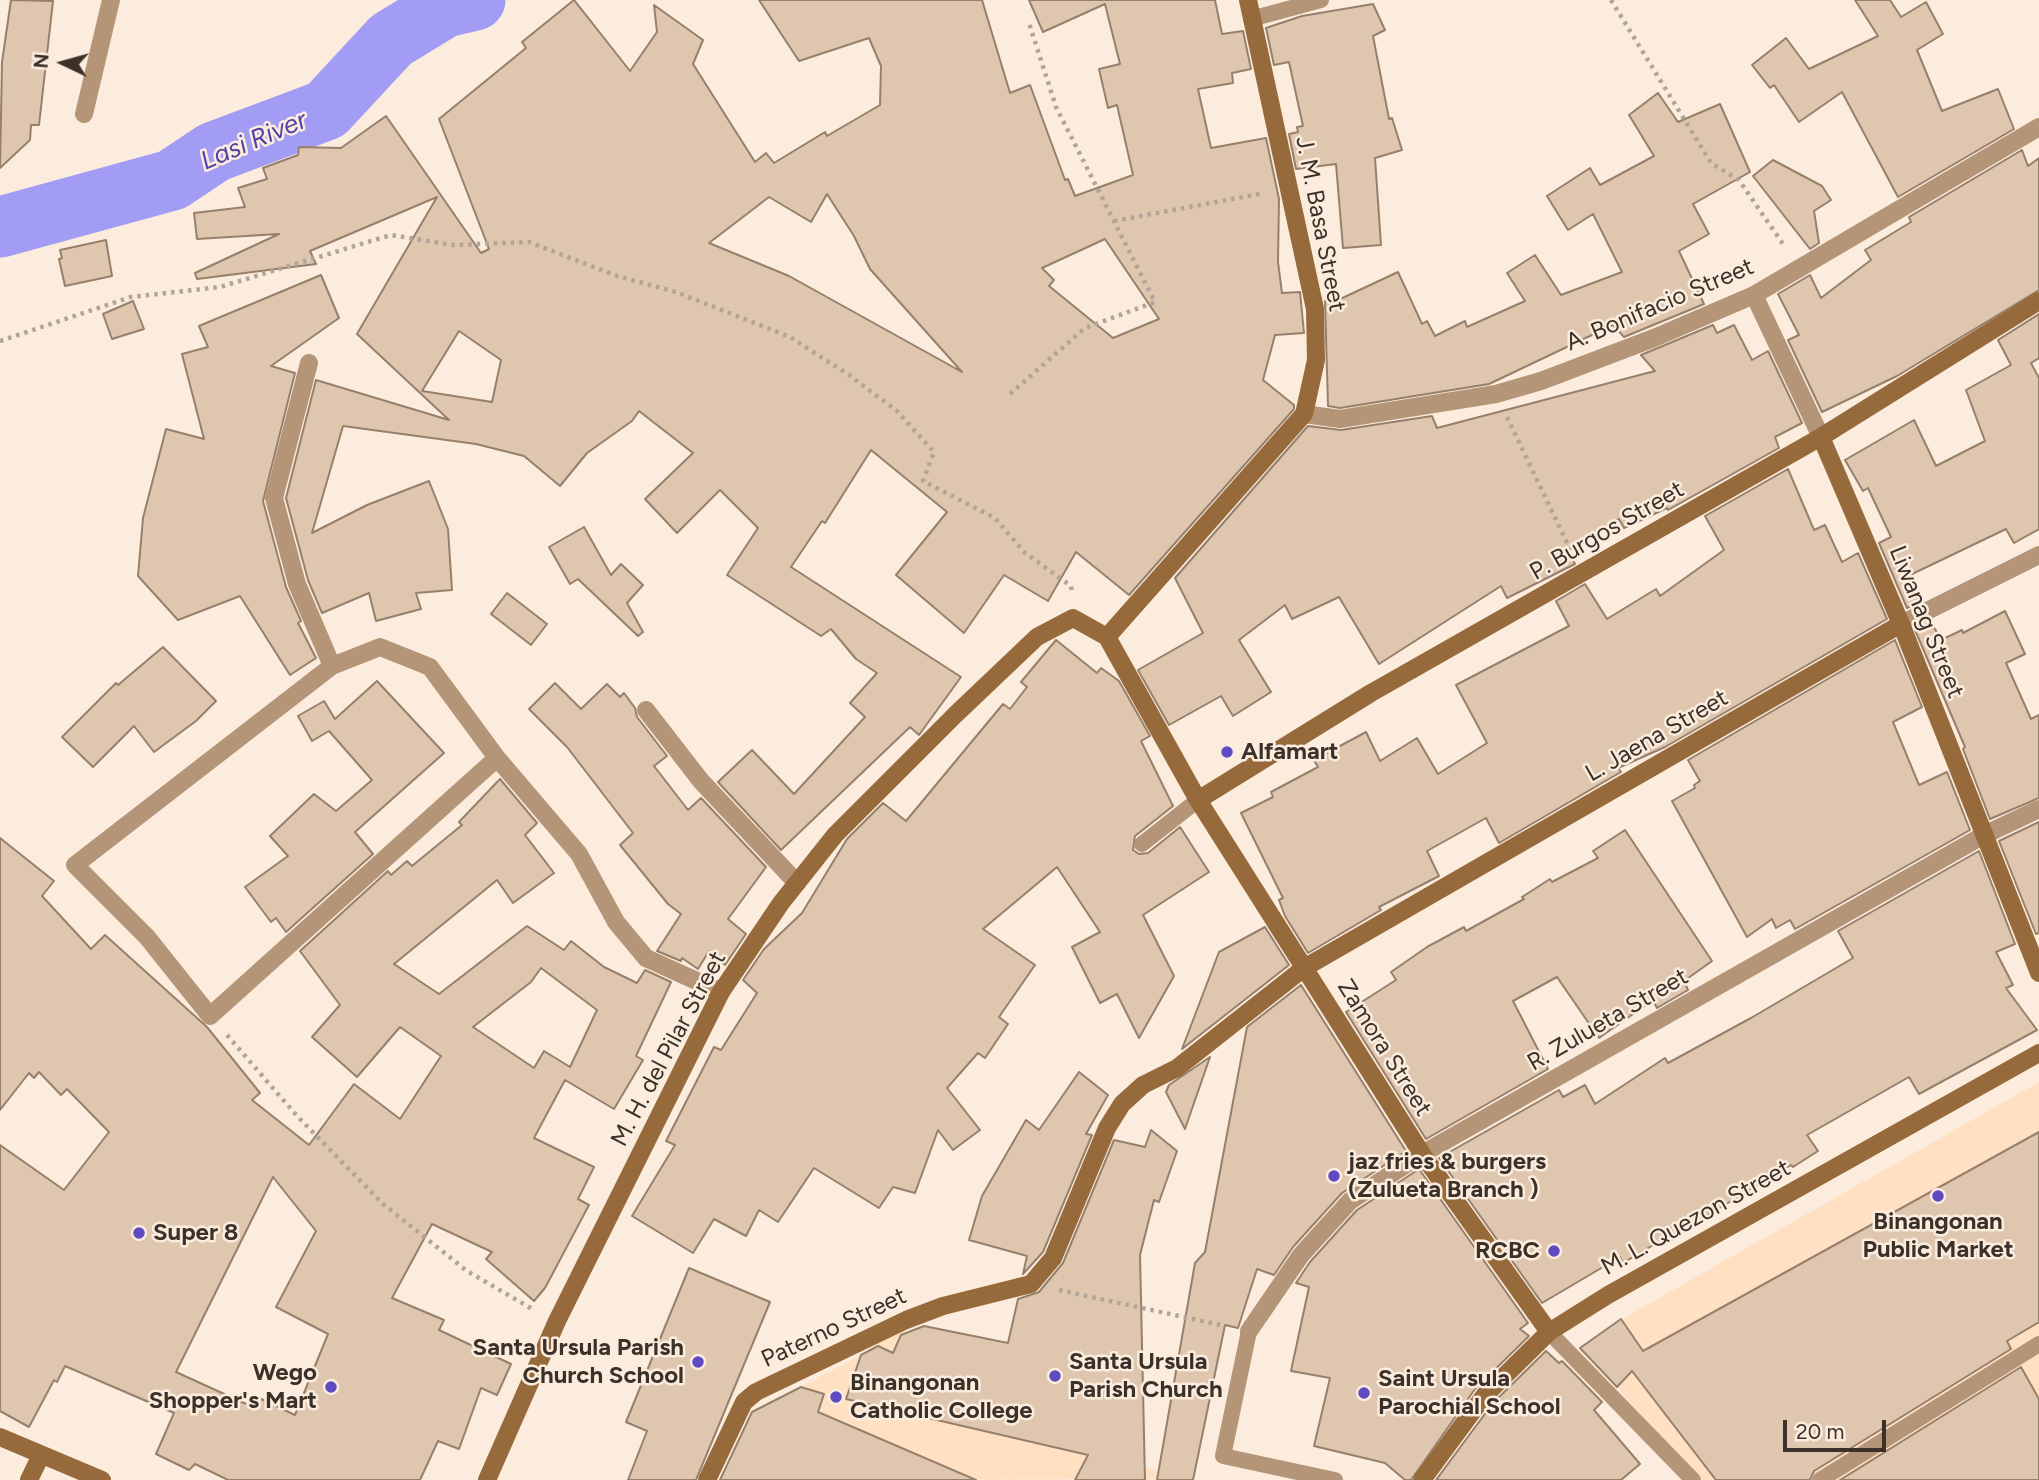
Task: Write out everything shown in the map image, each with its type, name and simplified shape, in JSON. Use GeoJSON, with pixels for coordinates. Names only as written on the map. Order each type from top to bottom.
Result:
{"type":"FeatureCollection","features":[{"type":"Feature","properties":{"kind":"street"},"geometry":{"type":"LineString","coordinates":[[84,114],[111,0]]}},
{"type":"Feature","properties":{"kind":"street","name":"J. M. Basa Street"},"geometry":{"type":"LineString","coordinates":[[1107,637],[1304,414],[1316,360],[1315,309],[1248,0]]}},
{"type":"Feature","properties":{"kind":"street","name":"A. Bonifacio Street"},"geometry":{"type":"LineString","coordinates":[[1304,414],[1340,419],[1496,394],[1541,381],[1641,343],[1754,295],[2039,127]]}},
{"type":"Feature","properties":{"kind":"street","name":"Liwanag Street"},"geometry":{"type":"LineString","coordinates":[[1754,295],[1821,436],[1901,624],[2039,973]]}},
{"type":"Feature","properties":{"kind":"street","name":"P. Burgos Street"},"geometry":{"type":"LineString","coordinates":[[1198,800],[1371,693],[1821,436],[2039,301]]}},
{"type":"Feature","properties":{"kind":"street"},"geometry":{"type":"LineString","coordinates":[[309,363],[274,498],[297,584],[332,666]]}},
{"type":"Feature","properties":{"kind":"street","name":"L. Jaena Street"},"geometry":{"type":"LineString","coordinates":[[1031,1284],[1053,1258],[1107,1128],[1122,1104],[1143,1085],[1177,1068],[1304,968],[1901,624],[2039,555]]}},
{"type":"Feature","properties":{"kind":"street"},"geometry":{"type":"LineString","coordinates":[[1073,618],[1107,637]]}},
{"type":"Feature","properties":{"kind":"street","name":"M. H. del Pilar Street"},"geometry":{"type":"LineString","coordinates":[[487,1480],[557,1321],[721,992],[797,883],[835,835],[964,706],[1038,637],[1073,618]]}},
{"type":"Feature","properties":{"kind":"street","name":"Zamora Street"},"geometry":{"type":"LineString","coordinates":[[1107,637],[1198,800],[1422,1154],[1549,1332]]}},
{"type":"Feature","properties":{"kind":"street"},"geometry":{"type":"LineString","coordinates":[[498,758],[211,1016],[147,937],[75,865],[332,666],[380,646],[430,667],[498,758],[579,854],[616,922],[646,958],[721,992]]}},
{"type":"Feature","properties":{"kind":"street"},"geometry":{"type":"LineString","coordinates":[[646,710],[701,781],[797,883]]}},
{"type":"Feature","properties":{"kind":"street","name":"R. Zulueta Street"},"geometry":{"type":"LineString","coordinates":[[1249,1331],[1301,1255],[1350,1201],[1422,1154],[1984,835],[2039,809]]}},
{"type":"Feature","properties":{"kind":"street","name":"M. L. Quezon Street"},"geometry":{"type":"LineString","coordinates":[[1422,1480],[1484,1396],[1549,1332],[1608,1295],[2039,1054]]}},
{"type":"Feature","properties":{"kind":"street","name":"Paterno Street"},"geometry":{"type":"LineString","coordinates":[[707,1480],[744,1402],[756,1392],[906,1320],[943,1306],[1031,1284]]}},
{"type":"Feature","properties":{"kind":"street"},"geometry":{"type":"LineString","coordinates":[[0,1437],[102,1480]]}},
{"type":"Feature","properties":{"kind":"street"},"geometry":{"type":"LineString","coordinates":[[29,1480],[41,1455]]}},
{"type":"Feature","properties":{"kind":"lane"},"geometry":{"type":"LineString","coordinates":[[1251,19],[1321,0]]}},
{"type":"Feature","properties":{"kind":"lane"},"geometry":{"type":"LineString","coordinates":[[1142,845],[1198,800]]}},
{"type":"Feature","properties":{"kind":"lane"},"geometry":{"type":"LineString","coordinates":[[1249,1331],[1223,1456],[1335,1480]]}},
{"type":"Feature","properties":{"kind":"lane","name":"Zamora Street"},"geometry":{"type":"LineString","coordinates":[[1549,1332],[1682,1476]]}},
{"type":"Feature","properties":{"kind":"lane"},"geometry":{"type":"LineString","coordinates":[[1820,1480],[2039,1344]]}},
{"type":"Feature","properties":{"kind":"path"},"geometry":{"type":"LineString","coordinates":[[1611,0],[1711,163],[1739,180],[1800,268]]}},
{"type":"Feature","properties":{"kind":"path"},"geometry":{"type":"LineString","coordinates":[[1010,394],[1085,328],[1155,302],[1056,107],[1027,20]]}},
{"type":"Feature","properties":{"kind":"path"},"geometry":{"type":"LineString","coordinates":[[1114,221],[1289,188]]}},
{"type":"Feature","properties":{"kind":"path"},"geometry":{"type":"LineString","coordinates":[[0,341],[131,297],[220,287],[391,235],[453,245],[529,242],[617,276],[676,292],[778,332],[849,375],[897,411],[934,452],[923,481],[995,518],[1024,552],[1071,586],[1073,618]]}},
{"type":"Feature","properties":{"kind":"path"},"geometry":{"type":"LineString","coordinates":[[1496,394],[1582,574]]}},
{"type":"Feature","properties":{"kind":"path"},"geometry":{"type":"LineString","coordinates":[[211,1016],[297,1116],[383,1204],[467,1271],[557,1321]]}},
{"type":"Feature","properties":{"kind":"path"},"geometry":{"type":"LineString","coordinates":[[1031,1284],[1249,1331]]}},
{"type":"Feature","properties":{"kind":"shaded area","name":"Binangonan Public Market"},"geometry":{"type":"Polygon","coordinates":[[[2039,1082],[2039,1480],[1693,1480],[1584,1346],[1636,1311],[2039,1082]]]}},
{"type":"Feature","properties":{"kind":"shaded area","name":"Binangonan Catholic College"},"geometry":{"type":"Polygon","coordinates":[[[907,1322],[888,1408],[1193,1479],[724,1480],[742,1439],[762,1407],[861,1355],[907,1322]]]}},
{"type":"Feature","properties":{"kind":"building"},"geometry":{"type":"Polygon","coordinates":[[[11,0],[53,1],[39,125],[31,125],[30,140],[0,168],[2,62],[11,0]]]}},
{"type":"Feature","properties":{"kind":"building"},"geometry":{"type":"Polygon","coordinates":[[[574,0],[630,71],[657,32],[654,5],[703,40],[693,64],[755,162],[766,153],[774,163],[825,132],[827,136],[880,105],[881,66],[869,38],[799,61],[759,0],[982,0],[1010,93],[1030,85],[1065,180],[1068,179],[1075,196],[1133,175],[1117,105],[1108,108],[1099,69],[1120,64],[1105,4],[1043,32],[1029,0],[1215,0],[1222,34],[1243,31],[1251,69],[1232,73],[1233,83],[1198,89],[1211,148],[1266,138],[1279,199],[1278,262],[1282,293],[1300,292],[1304,333],[1275,335],[1263,380],[1294,405],[1294,409],[1129,595],[1076,552],[1048,601],[1004,575],[964,633],[896,575],[947,512],[871,450],[825,523],[822,521],[791,567],[961,677],[919,735],[910,727],[781,850],[718,782],[752,750],[794,794],[865,717],[850,703],[877,673],[856,659],[831,629],[821,636],[727,575],[758,528],[720,490],[677,533],[645,499],[693,453],[639,411],[632,421],[587,453],[560,486],[524,456],[476,444],[343,426],[312,533],[367,505],[429,481],[448,529],[452,590],[416,593],[421,609],[376,621],[369,593],[322,613],[308,580],[286,498],[316,380],[449,420],[357,334],[437,197],[310,251],[316,264],[197,279],[195,273],[279,234],[197,239],[194,213],[245,207],[238,188],[267,179],[263,168],[298,155],[299,147],[341,148],[386,116],[481,253],[489,249],[439,119],[526,48],[522,42],[574,0]],[[827,194],[811,222],[769,197],[709,243],[789,276],[962,372],[870,269],[854,236],[827,194]],[[1105,239],[1042,268],[1054,280],[1049,286],[1113,338],[1159,319],[1105,239]],[[459,331],[422,391],[492,402],[501,360],[459,331]]]}},
{"type":"Feature","properties":{"kind":"building"},"geometry":{"type":"Polygon","coordinates":[[[1855,0],[1890,0],[1901,17],[1926,2],[1943,34],[1917,50],[1942,111],[1998,89],[2014,129],[1898,197],[1842,92],[1799,122],[1774,85],[1770,88],[1752,65],[1786,38],[1809,69],[1878,36],[1855,0]]]}},
{"type":"Feature","properties":{"kind":"building"},"geometry":{"type":"Polygon","coordinates":[[[1373,4],[1385,30],[1373,36],[1389,119],[1392,118],[1402,150],[1375,158],[1381,245],[1343,248],[1336,164],[1296,169],[1289,134],[1298,132],[1297,127],[1303,126],[1289,62],[1274,65],[1266,28],[1302,16],[1373,4]]]}},
{"type":"Feature","properties":{"kind":"building"},"geometry":{"type":"Polygon","coordinates":[[[1658,93],[1678,122],[1720,104],[1750,172],[1693,204],[1709,234],[1679,251],[1704,304],[1624,337],[1613,325],[1489,384],[1340,408],[1328,406],[1325,301],[1336,301],[1398,272],[1422,324],[1427,321],[1435,336],[1465,321],[1467,327],[1525,301],[1507,273],[1535,255],[1561,295],[1622,272],[1593,214],[1568,230],[1547,196],[1590,168],[1600,185],[1654,156],[1629,115],[1658,93]]]}},
{"type":"Feature","properties":{"kind":"building"},"geometry":{"type":"Polygon","coordinates":[[[2022,150],[2028,166],[2039,158],[2039,290],[1897,376],[1822,412],[1788,340],[1799,335],[1778,294],[1810,275],[1821,298],[1871,260],[1865,250],[1911,222],[1909,217],[2022,150]]]}},
{"type":"Feature","properties":{"kind":"building"},"geometry":{"type":"Polygon","coordinates":[[[1773,160],[1822,186],[1831,200],[1814,211],[1819,243],[1810,249],[1753,176],[1773,160]]]}},
{"type":"Feature","properties":{"kind":"building"},"geometry":{"type":"Polygon","coordinates":[[[106,240],[112,276],[65,286],[59,259],[62,258],[60,250],[106,240]]]}},
{"type":"Feature","properties":{"kind":"building"},"geometry":{"type":"Polygon","coordinates":[[[321,275],[339,318],[271,366],[295,373],[263,501],[286,587],[301,621],[298,623],[316,658],[290,675],[240,596],[178,620],[138,576],[143,518],[166,429],[204,439],[182,354],[208,347],[199,326],[321,275]]]}},
{"type":"Feature","properties":{"kind":"building"},"geometry":{"type":"Polygon","coordinates":[[[133,301],[144,329],[112,339],[103,314],[133,301]]]}},
{"type":"Feature","properties":{"kind":"building"},"geometry":{"type":"Polygon","coordinates":[[[2039,314],[2039,358],[2031,363],[2039,378],[2039,529],[2014,543],[2006,529],[1908,576],[1921,601],[1907,608],[1879,543],[1891,537],[1868,488],[1863,491],[1845,460],[1914,420],[1936,466],[1985,441],[1966,390],[2011,365],[1998,340],[2039,314]]]}},
{"type":"Feature","properties":{"kind":"building"},"geometry":{"type":"Polygon","coordinates":[[[1713,325],[1717,333],[1734,325],[1752,360],[1768,351],[1802,423],[1775,437],[1779,448],[1668,510],[1667,508],[1624,528],[1619,519],[1568,551],[1575,564],[1507,598],[1501,586],[1379,664],[1339,597],[1292,619],[1285,605],[1239,640],[1271,692],[1233,716],[1221,696],[1169,725],[1138,670],[1203,633],[1175,578],[1308,426],[1341,430],[1432,416],[1437,428],[1655,371],[1641,355],[1713,325]]]}},
{"type":"Feature","properties":{"kind":"building"},"geometry":{"type":"Polygon","coordinates":[[[1788,469],[1814,530],[1825,525],[1842,562],[1858,553],[1887,619],[1665,747],[1618,768],[1621,772],[1499,843],[1486,818],[1427,851],[1439,876],[1379,907],[1381,910],[1308,953],[1285,916],[1279,900],[1283,898],[1241,813],[1273,797],[1271,792],[1318,767],[1314,760],[1366,732],[1380,761],[1417,738],[1438,774],[1487,743],[1456,685],[1569,626],[1556,601],[1585,584],[1607,619],[1656,589],[1660,596],[1724,550],[1705,516],[1788,469]]]}},
{"type":"Feature","properties":{"kind":"building"},"geometry":{"type":"Polygon","coordinates":[[[584,527],[611,575],[621,564],[643,585],[627,603],[643,632],[638,636],[578,579],[570,584],[549,547],[584,527]]]}},
{"type":"Feature","properties":{"kind":"building"},"geometry":{"type":"Polygon","coordinates":[[[507,593],[547,624],[531,645],[491,614],[507,593]]]}},
{"type":"Feature","properties":{"kind":"building"},"geometry":{"type":"Polygon","coordinates":[[[2005,611],[2025,654],[2006,663],[2031,719],[2039,715],[2039,798],[1990,819],[1963,749],[1965,747],[1915,630],[1931,622],[1941,640],[1962,630],[1963,633],[2005,611]]]}},
{"type":"Feature","properties":{"kind":"building"},"geometry":{"type":"Polygon","coordinates":[[[1056,640],[1097,673],[1101,668],[1119,681],[1150,736],[1141,741],[1173,806],[1135,836],[1133,850],[1139,854],[1148,853],[1180,827],[1209,872],[1143,915],[1174,976],[1139,1038],[1117,994],[1100,1003],[1072,947],[1100,932],[1057,867],[983,929],[1035,965],[999,1017],[1008,1024],[985,1058],[978,1053],[947,1088],[980,1130],[953,1150],[938,1130],[915,1193],[893,1187],[879,1208],[814,1168],[778,1222],[759,1210],[746,1236],[714,1219],[693,1253],[632,1216],[675,1145],[666,1141],[714,1047],[721,1050],[757,993],[743,980],[764,949],[802,913],[847,839],[883,803],[906,821],[1003,704],[1010,709],[1027,687],[1021,682],[1056,640]]]}},
{"type":"Feature","properties":{"kind":"building"},"geometry":{"type":"Polygon","coordinates":[[[1895,640],[1922,707],[1893,722],[1919,785],[1947,772],[1970,830],[1795,929],[1790,920],[1776,928],[1772,919],[1747,937],[1672,801],[1695,788],[1694,785],[1700,781],[1688,760],[1895,640]]]}},
{"type":"Feature","properties":{"kind":"building"},"geometry":{"type":"Polygon","coordinates":[[[163,647],[216,701],[196,721],[154,752],[134,726],[93,767],[62,737],[116,683],[118,685],[163,647]]]}},
{"type":"Feature","properties":{"kind":"building"},"geometry":{"type":"Polygon","coordinates":[[[377,681],[444,753],[355,832],[373,854],[286,932],[276,918],[271,922],[245,887],[288,856],[270,836],[314,794],[336,811],[372,780],[329,731],[312,741],[298,716],[324,701],[335,719],[377,681]]]}},
{"type":"Feature","properties":{"kind":"building"},"geometry":{"type":"Polygon","coordinates":[[[555,683],[581,709],[607,684],[620,697],[624,693],[635,708],[637,717],[667,756],[654,766],[688,810],[701,798],[766,867],[728,919],[746,934],[725,965],[709,951],[698,969],[682,958],[681,961],[657,951],[681,914],[668,904],[620,845],[633,833],[567,747],[529,709],[555,683]]]}},
{"type":"Feature","properties":{"kind":"building"},"geometry":{"type":"Polygon","coordinates":[[[500,779],[537,823],[525,835],[554,873],[513,903],[497,880],[394,964],[439,994],[527,926],[564,950],[571,941],[604,967],[637,983],[645,970],[671,982],[636,1056],[643,1060],[614,1109],[565,1080],[534,1138],[594,1167],[578,1199],[589,1205],[545,1288],[534,1301],[486,1259],[492,1252],[432,1224],[392,1298],[444,1320],[439,1330],[511,1364],[497,1395],[481,1388],[459,1449],[438,1441],[420,1480],[228,1480],[195,1464],[189,1470],[156,1454],[174,1413],[65,1366],[57,1382],[54,1380],[29,1427],[0,1411],[0,1145],[64,1190],[109,1132],[67,1089],[61,1095],[39,1072],[34,1078],[29,1073],[0,1110],[0,838],[54,881],[42,896],[91,949],[105,935],[207,1027],[260,1093],[252,1100],[309,1145],[354,1084],[400,1119],[441,1056],[400,1027],[357,1077],[312,1037],[340,1005],[300,951],[388,871],[391,875],[407,861],[412,866],[462,825],[459,822],[500,779]],[[541,968],[531,982],[473,1027],[534,1068],[544,1051],[570,1067],[597,1010],[541,968]],[[273,1177],[176,1372],[255,1408],[259,1398],[295,1415],[328,1334],[276,1307],[316,1231],[273,1177]]]}},
{"type":"Feature","properties":{"kind":"building"},"geometry":{"type":"Polygon","coordinates":[[[2039,822],[2039,933],[2036,934],[1999,841],[2039,822]]]}},
{"type":"Feature","properties":{"kind":"building"},"geometry":{"type":"Polygon","coordinates":[[[1625,830],[1712,961],[1684,981],[1688,990],[1657,1008],[1653,1000],[1599,1038],[1557,977],[1513,1001],[1548,1069],[1426,1139],[1346,1012],[1396,980],[1391,972],[1427,947],[1464,927],[1466,931],[1524,899],[1522,897],[1550,879],[1552,882],[1598,858],[1593,851],[1625,830]]]}},
{"type":"Feature","properties":{"kind":"building"},"geometry":{"type":"Polygon","coordinates":[[[1979,851],[2015,944],[1996,952],[2013,985],[2006,988],[2037,1030],[1919,1094],[1909,1077],[1807,1135],[1818,1151],[1793,1167],[1791,1165],[1703,1218],[1663,1246],[1660,1241],[1623,1263],[1620,1257],[1542,1303],[1439,1158],[1559,1090],[1563,1097],[1585,1085],[1595,1104],[1665,1058],[1668,1063],[1751,1018],[1853,958],[1838,931],[1979,851]]]}},
{"type":"Feature","properties":{"kind":"building"},"geometry":{"type":"Polygon","coordinates":[[[1265,927],[1289,965],[1182,1049],[1219,952],[1265,927]]]}},
{"type":"Feature","properties":{"kind":"building"},"geometry":{"type":"Polygon","coordinates":[[[1301,985],[1406,1151],[1342,1193],[1293,1247],[1274,1275],[1257,1269],[1238,1328],[1225,1325],[1193,1480],[1157,1480],[1195,1263],[1205,1252],[1247,1027],[1301,985]]]}},
{"type":"Feature","properties":{"kind":"building"},"geometry":{"type":"Polygon","coordinates":[[[1210,1057],[1185,1129],[1166,1092],[1169,1085],[1210,1057]]]}},
{"type":"Feature","properties":{"kind":"building"},"geometry":{"type":"Polygon","coordinates":[[[1079,1072],[1108,1095],[1086,1134],[1092,1135],[1043,1252],[1023,1274],[1027,1256],[969,1240],[982,1196],[1026,1120],[1039,1130],[1079,1072]]]}},
{"type":"Feature","properties":{"kind":"building","name":"Santa Ursula Parish Church"},"geometry":{"type":"Polygon","coordinates":[[[1151,1130],[1177,1151],[1159,1202],[1154,1200],[1140,1255],[1145,1480],[1075,1480],[1088,1455],[846,1399],[861,1355],[878,1346],[893,1353],[901,1335],[924,1326],[1008,1343],[1018,1299],[1039,1292],[1063,1263],[1114,1140],[1145,1147],[1151,1130]]]}},
{"type":"Feature","properties":{"kind":"building","name":"Binangonan Public Market"},"geometry":{"type":"Polygon","coordinates":[[[2039,1132],[2039,1322],[2007,1341],[2011,1349],[1814,1471],[1810,1480],[1716,1480],[1632,1371],[1617,1387],[1580,1348],[1621,1319],[1643,1351],[2039,1132]]]}},
{"type":"Feature","properties":{"kind":"building"},"geometry":{"type":"Polygon","coordinates":[[[1419,1169],[1528,1323],[1520,1329],[1529,1336],[1475,1389],[1411,1480],[1405,1480],[1385,1463],[1314,1446],[1330,1378],[1291,1371],[1309,1287],[1296,1283],[1310,1262],[1357,1210],[1419,1169]]]}},
{"type":"Feature","properties":{"kind":"building","name":"Santa Ursula Parish Church School"},"geometry":{"type":"Polygon","coordinates":[[[689,1268],[770,1302],[696,1480],[628,1480],[647,1431],[626,1422],[689,1268]]]}},
{"type":"Feature","properties":{"kind":"building"},"geometry":{"type":"Polygon","coordinates":[[[1546,1351],[1559,1363],[1562,1361],[1602,1402],[1594,1410],[1640,1464],[1621,1480],[1436,1480],[1493,1403],[1546,1351]]]}},
{"type":"Feature","properties":{"kind":"building"},"geometry":{"type":"Polygon","coordinates":[[[2021,1367],[2039,1399],[2039,1480],[1840,1480],[2021,1367]]]}},
{"type":"Feature","properties":{"kind":"building"},"geometry":{"type":"Polygon","coordinates":[[[801,1387],[824,1394],[818,1412],[976,1480],[720,1480],[752,1412],[801,1387]]]}},
{"type":"Feature","properties":{"kind":"waterway","name":"Lasi River"},"geometry":{"type":"LineString","coordinates":[[0,227],[172,180],[214,152],[326,110],[391,40],[445,7],[475,0]]}},
{"type":"Feature","properties":{"kind":"place","name":"Alfamart"},"geometry":{"type":"Point","coordinates":[1227,752]}},
{"type":"Feature","properties":{"kind":"place","name":"jaz fries & burgers (Zulueta Branch )"},"geometry":{"type":"Point","coordinates":[1334,1176]}},
{"type":"Feature","properties":{"kind":"place","name":"Binangonan Public Market"},"geometry":{"type":"Point","coordinates":[1938,1196]}},
{"type":"Feature","properties":{"kind":"place","name":"Super 8"},"geometry":{"type":"Point","coordinates":[139,1233]}},
{"type":"Feature","properties":{"kind":"place","name":"RCBC"},"geometry":{"type":"Point","coordinates":[1554,1251]}},
{"type":"Feature","properties":{"kind":"place","name":"Santa Ursula Parish Church School"},"geometry":{"type":"Point","coordinates":[698,1362]}},
{"type":"Feature","properties":{"kind":"place","name":"Santa Ursula Parish Church"},"geometry":{"type":"Point","coordinates":[1055,1376]}},
{"type":"Feature","properties":{"kind":"place","name":"Wego Shopper's Mart"},"geometry":{"type":"Point","coordinates":[331,1387]}},
{"type":"Feature","properties":{"kind":"place","name":"Saint Ursula Parochial School"},"geometry":{"type":"Point","coordinates":[1364,1393]}},
{"type":"Feature","properties":{"kind":"place","name":"Binangonan Catholic College"},"geometry":{"type":"Point","coordinates":[836,1397]}}]}
